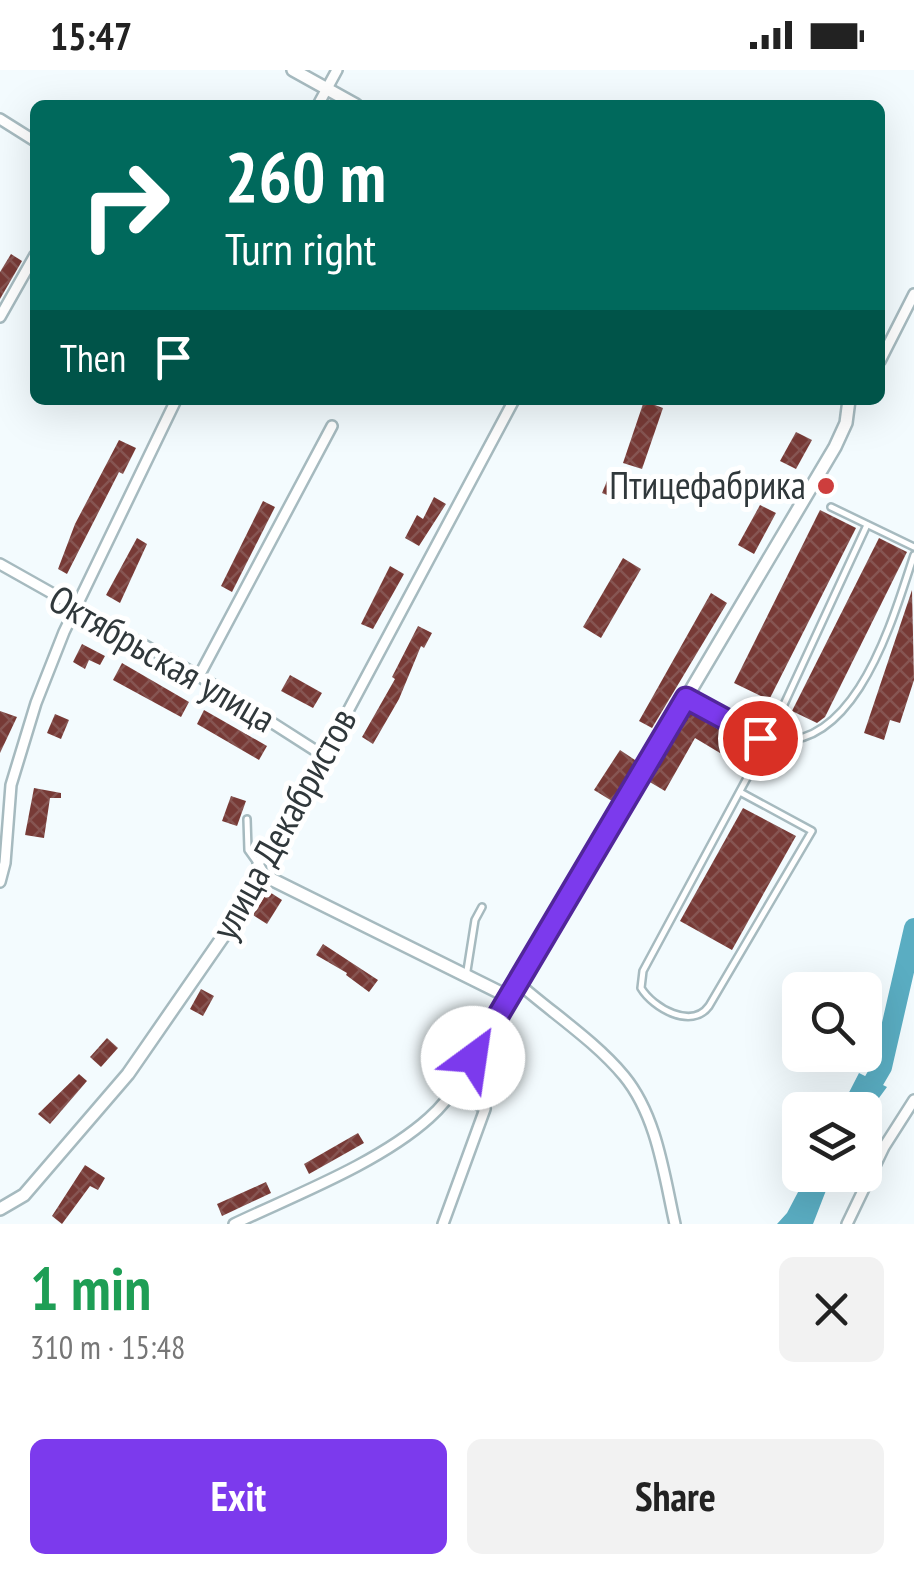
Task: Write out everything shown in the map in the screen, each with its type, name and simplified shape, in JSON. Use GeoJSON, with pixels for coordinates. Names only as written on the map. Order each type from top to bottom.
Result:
{"type":"FeatureCollection","features":[{"type":"Feature","properties":{"kind":"street"},"geometry":{"type":"LineString","coordinates":[[293,70],[347,100]]}},
{"type":"Feature","properties":{"kind":"street"},"geometry":{"type":"LineString","coordinates":[[320,100],[337,70]]}},
{"type":"Feature","properties":{"kind":"street"},"geometry":{"type":"LineString","coordinates":[[0,119],[30,138]]}},
{"type":"Feature","properties":{"kind":"street"},"geometry":{"type":"LineString","coordinates":[[0,316],[30,264]]}},
{"type":"Feature","properties":{"kind":"street"},"geometry":{"type":"LineString","coordinates":[[885,351],[914,294]]}},
{"type":"Feature","properties":{"kind":"street"},"geometry":{"type":"LineString","coordinates":[[0,882],[11,785],[36,703],[64,632],[174,405]]}},
{"type":"Feature","properties":{"kind":"street","name":"улица Декабристов"},"geometry":{"type":"LineString","coordinates":[[0,1209],[24,1195],[128,1074],[264,876],[258,864],[324,756],[511,405]]}},
{"type":"Feature","properties":{"kind":"street"},"geometry":{"type":"LineString","coordinates":[[234,1224],[352,1168],[413,1131],[431,1117],[455,1088],[835,447],[851,405]]}},
{"type":"Feature","properties":{"kind":"street"},"geometry":{"type":"LineString","coordinates":[[199,676],[332,426]]}},
{"type":"Feature","properties":{"kind":"street","name":"Октябрьская улица"},"geometry":{"type":"LineString","coordinates":[[0,564],[199,676],[324,756]]}},
{"type":"Feature","properties":{"kind":"street"},"geometry":{"type":"LineString","coordinates":[[264,876],[509,997]]}},
{"type":"Feature","properties":{"kind":"street"},"geometry":{"type":"LineString","coordinates":[[518,983],[616,1068],[633,1088],[662,1164],[674,1224]]}},
{"type":"Feature","properties":{"kind":"street"},"geometry":{"type":"LineString","coordinates":[[443,1224],[485,1109],[455,1088]]}},
{"type":"Feature","properties":{"kind":"street"},"geometry":{"type":"LineString","coordinates":[[847,1224],[884,1146],[914,1100]]}},
{"type":"Feature","properties":{"kind":"lane"},"geometry":{"type":"LineString","coordinates":[[831,507],[914,547]]}},
{"type":"Feature","properties":{"kind":"lane"},"geometry":{"type":"LineString","coordinates":[[740,792],[812,830],[709,1006],[698,1016],[686,1019],[650,1000],[640,980],[768,739],[867,525]]}},
{"type":"Feature","properties":{"kind":"lane"},"geometry":{"type":"LineString","coordinates":[[686,698],[751,734],[768,739],[819,732],[835,718],[876,663],[914,555]]}},
{"type":"Feature","properties":{"kind":"lane"},"geometry":{"type":"LineString","coordinates":[[247,819],[248,850],[258,864]]}},
{"type":"Feature","properties":{"kind":"lane"},"geometry":{"type":"LineString","coordinates":[[466,978],[475,920],[482,907]]}},
{"type":"Feature","properties":{"kind":"water"},"geometry":{"type":"Polygon","coordinates":[[[859,1073],[887,1087],[882,1094],[849,1092],[859,1073]]]}},
{"type":"Feature","properties":{"kind":"water"},"geometry":{"type":"Polygon","coordinates":[[[798,1192],[825,1192],[813,1224],[777,1224],[798,1192]]]}},
{"type":"Feature","properties":{"kind":"building"},"geometry":{"type":"Polygon","coordinates":[[[11,254],[22,261],[0,299],[0,272],[11,254]]]}},
{"type":"Feature","properties":{"kind":"building"},"geometry":{"type":"Polygon","coordinates":[[[643,405],[663,408],[642,469],[623,463],[643,405]]]}},
{"type":"Feature","properties":{"kind":"building"},"geometry":{"type":"Polygon","coordinates":[[[796,432],[812,440],[796,469],[780,461],[796,432]]]}},
{"type":"Feature","properties":{"kind":"building"},"geometry":{"type":"Polygon","coordinates":[[[119,440],[136,448],[123,474],[119,472],[67,574],[58,569],[75,524],[119,440]]]}},
{"type":"Feature","properties":{"kind":"building"},"geometry":{"type":"Polygon","coordinates":[[[609,476],[627,483],[619,500],[602,493],[609,476]]]}},
{"type":"Feature","properties":{"kind":"building"},"geometry":{"type":"Polygon","coordinates":[[[434,497],[446,504],[419,546],[405,538],[417,515],[423,519],[434,497]]]}},
{"type":"Feature","properties":{"kind":"building"},"geometry":{"type":"Polygon","coordinates":[[[263,501],[275,507],[232,592],[221,586],[263,501]]]}},
{"type":"Feature","properties":{"kind":"building"},"geometry":{"type":"Polygon","coordinates":[[[760,505],[776,513],[754,554],[738,545],[760,505]]]}},
{"type":"Feature","properties":{"kind":"building"},"geometry":{"type":"Polygon","coordinates":[[[820,510],[856,528],[769,700],[734,683],[820,510]]]}},
{"type":"Feature","properties":{"kind":"building"},"geometry":{"type":"Polygon","coordinates":[[[137,538],[147,544],[120,603],[106,595],[137,538]]]}},
{"type":"Feature","properties":{"kind":"building"},"geometry":{"type":"Polygon","coordinates":[[[879,538],[907,552],[825,717],[817,723],[792,711],[879,538]]]}},
{"type":"Feature","properties":{"kind":"building"},"geometry":{"type":"Polygon","coordinates":[[[623,558],[641,569],[601,638],[583,627],[623,558]]]}},
{"type":"Feature","properties":{"kind":"building"},"geometry":{"type":"Polygon","coordinates":[[[390,566],[404,574],[373,629],[361,624],[390,566]]]}},
{"type":"Feature","properties":{"kind":"building"},"geometry":{"type":"Polygon","coordinates":[[[912,590],[914,680],[900,723],[890,720],[884,740],[864,733],[912,590]]]}},
{"type":"Feature","properties":{"kind":"building"},"geometry":{"type":"Polygon","coordinates":[[[711,593],[727,603],[652,728],[639,721],[711,593]]]}},
{"type":"Feature","properties":{"kind":"building"},"geometry":{"type":"Polygon","coordinates":[[[418,626],[432,633],[424,648],[421,646],[399,699],[373,744],[362,737],[395,679],[392,677],[418,626]]]}},
{"type":"Feature","properties":{"kind":"building"},"geometry":{"type":"Polygon","coordinates":[[[82,644],[105,656],[100,665],[89,660],[85,669],[73,662],[82,644]]]}},
{"type":"Feature","properties":{"kind":"building"},"geometry":{"type":"Polygon","coordinates":[[[122,663],[189,702],[181,717],[113,680],[122,663]]]}},
{"type":"Feature","properties":{"kind":"building"},"geometry":{"type":"Polygon","coordinates":[[[290,675],[322,693],[313,708],[281,691],[290,675]]]}},
{"type":"Feature","properties":{"kind":"building"},"geometry":{"type":"Polygon","coordinates":[[[204,710],[267,746],[259,760],[197,724],[204,710]]]}},
{"type":"Feature","properties":{"kind":"building"},"geometry":{"type":"Polygon","coordinates":[[[0,711],[17,717],[0,753],[0,711]]]}},
{"type":"Feature","properties":{"kind":"building"},"geometry":{"type":"Polygon","coordinates":[[[689,712],[755,751],[748,763],[695,738],[665,791],[648,781],[689,712]]]}},
{"type":"Feature","properties":{"kind":"building"},"geometry":{"type":"Polygon","coordinates":[[[55,714],[69,720],[61,739],[47,733],[55,714]]]}},
{"type":"Feature","properties":{"kind":"building"},"geometry":{"type":"Polygon","coordinates":[[[620,750],[638,762],[612,801],[594,790],[620,750]]]}},
{"type":"Feature","properties":{"kind":"building"},"geometry":{"type":"Polygon","coordinates":[[[34,788],[61,793],[61,798],[50,798],[44,838],[25,835],[34,788]]]}},
{"type":"Feature","properties":{"kind":"building"},"geometry":{"type":"Polygon","coordinates":[[[231,796],[246,801],[237,826],[222,821],[231,796]]]}},
{"type":"Feature","properties":{"kind":"building"},"geometry":{"type":"Polygon","coordinates":[[[743,808],[796,836],[732,950],[680,921],[743,808]]]}},
{"type":"Feature","properties":{"kind":"building"},"geometry":{"type":"Polygon","coordinates":[[[268,891],[282,900],[267,924],[253,915],[268,891]]]}},
{"type":"Feature","properties":{"kind":"building"},"geometry":{"type":"Polygon","coordinates":[[[323,944],[378,980],[369,992],[316,955],[323,944]]]}},
{"type":"Feature","properties":{"kind":"building"},"geometry":{"type":"Polygon","coordinates":[[[201,989],[214,996],[203,1016],[190,1009],[201,989]]]}},
{"type":"Feature","properties":{"kind":"building"},"geometry":{"type":"Polygon","coordinates":[[[457,1025],[469,1035],[450,1060],[438,1051],[457,1025]]]}},
{"type":"Feature","properties":{"kind":"building"},"geometry":{"type":"Polygon","coordinates":[[[107,1038],[118,1048],[101,1067],[90,1057],[107,1038]]]}},
{"type":"Feature","properties":{"kind":"building"},"geometry":{"type":"Polygon","coordinates":[[[79,1074],[87,1081],[50,1124],[38,1114],[79,1074]]]}},
{"type":"Feature","properties":{"kind":"building"},"geometry":{"type":"Polygon","coordinates":[[[358,1133],[364,1143],[309,1174],[304,1164],[358,1133]]]}},
{"type":"Feature","properties":{"kind":"building"},"geometry":{"type":"Polygon","coordinates":[[[85,1165],[105,1178],[98,1190],[90,1186],[62,1224],[52,1216],[85,1165]]]}},
{"type":"Feature","properties":{"kind":"building"},"geometry":{"type":"Polygon","coordinates":[[[266,1182],[271,1193],[222,1216],[217,1204],[266,1182]]]}},
{"type":"Feature","properties":{"kind":"waterway"},"geometry":{"type":"LineString","coordinates":[[867,1092],[882,1067],[914,928]]}},
{"type":"Feature","properties":{"kind":"place","name":"Птицефабрика"},"geometry":{"type":"Point","coordinates":[826,486]}},
{"type":"Feature","properties":{"kind":"route"},"geometry":{"type":"LineString","coordinates":[[473,1058],[686,698],[760,738]]}}]}
